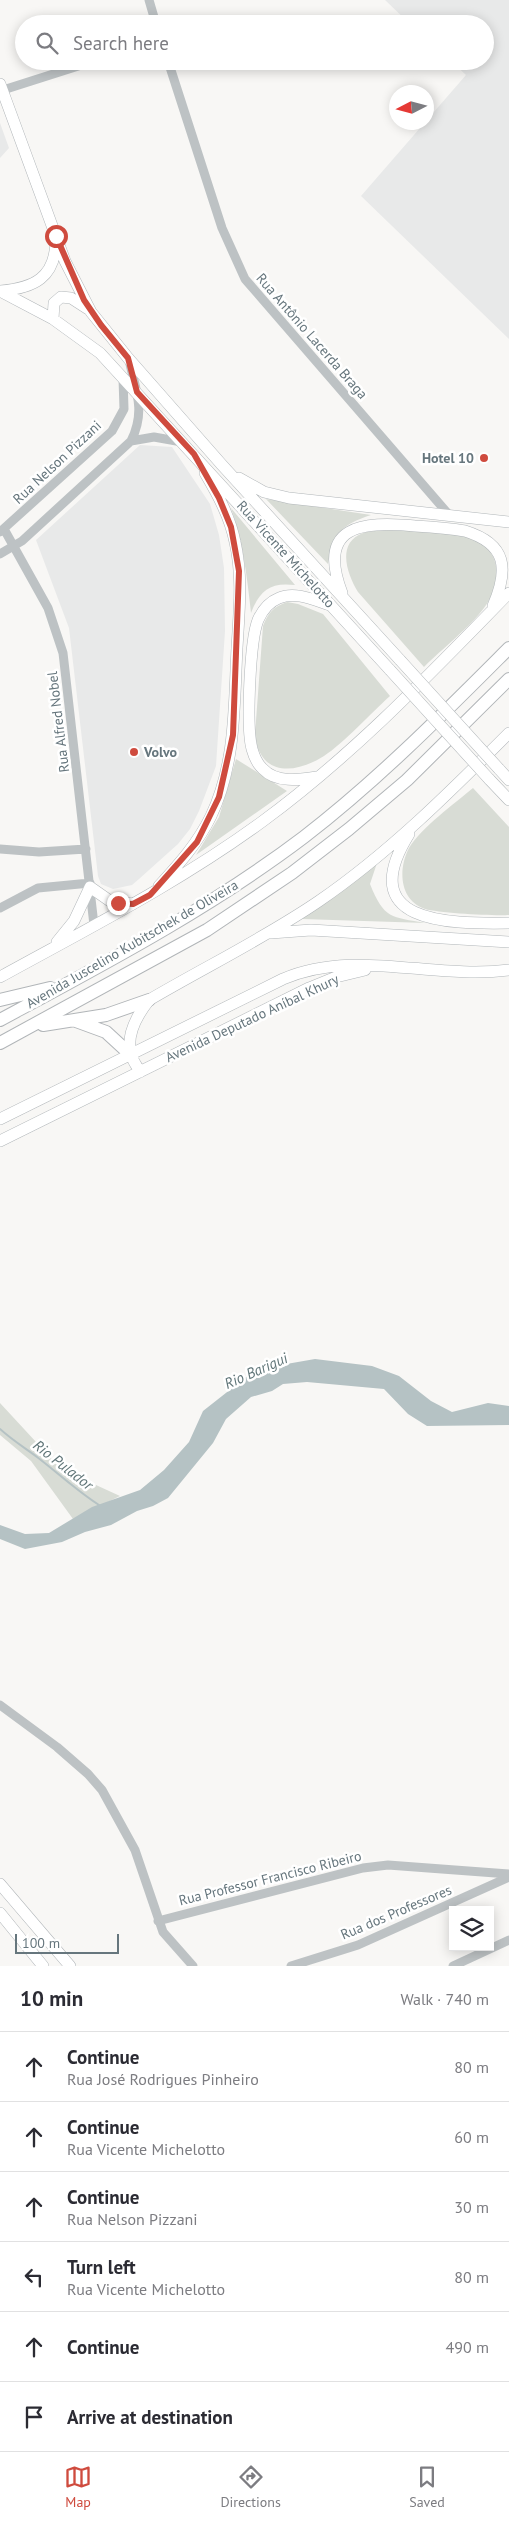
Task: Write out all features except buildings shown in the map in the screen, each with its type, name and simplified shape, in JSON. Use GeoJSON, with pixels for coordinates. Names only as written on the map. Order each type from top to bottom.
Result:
{"type":"FeatureCollection","features":[{"type":"Feature","properties":{"kind":"highway","name":"Avenida Juscelino Kubitschek de Oliveira"},"geometry":{"type":"LineString","coordinates":[[0,1020],[196,910],[304,837],[389,766],[509,648]]}},
{"type":"Feature","properties":{"kind":"highway","name":"Avenida Juscelino Kubitschek de Oliveira"},"geometry":{"type":"LineString","coordinates":[[0,1043],[207,930],[298,868],[407,780],[509,678]]}},
{"type":"Feature","properties":{"kind":"highway"},"geometry":{"type":"LineString","coordinates":[[0,1000],[67,984]]}},
{"type":"Feature","properties":{"kind":"highway"},"geometry":{"type":"LineString","coordinates":[[26,1029],[58,1021],[106,1015],[148,1000]]}},
{"type":"Feature","properties":{"kind":"highway"},"geometry":{"type":"LineString","coordinates":[[58,1021],[75,1021],[106,1032],[119,1041],[131,1054]]}},
{"type":"Feature","properties":{"kind":"main road"},"geometry":{"type":"LineString","coordinates":[[1,87],[74,282],[91,312]]}},
{"type":"Feature","properties":{"kind":"main road"},"geometry":{"type":"LineString","coordinates":[[0,291],[26,287],[44,276],[54,257],[56,236]]}},
{"type":"Feature","properties":{"kind":"main road","name":"Rua Vicente Michelotto"},"geometry":{"type":"LineString","coordinates":[[0,291],[53,319],[100,353],[184,442],[509,800]]}},
{"type":"Feature","properties":{"kind":"main road"},"geometry":{"type":"LineString","coordinates":[[53,319],[54,303],[61,297],[72,298],[91,312]]}},
{"type":"Feature","properties":{"kind":"main road","name":"Rua Vicente Michelotto"},"geometry":{"type":"LineString","coordinates":[[91,312],[128,358],[228,472],[509,780]]}},
{"type":"Feature","properties":{"kind":"main road"},"geometry":{"type":"LineString","coordinates":[[150,895],[187,855],[204,831],[219,797],[233,735],[239,602],[238,556],[227,514],[194,454]]}},
{"type":"Feature","properties":{"kind":"main road"},"geometry":{"type":"LineString","coordinates":[[228,472],[264,492],[283,497],[509,522]]}},
{"type":"Feature","properties":{"kind":"main road"},"geometry":{"type":"LineString","coordinates":[[344,599],[338,582],[334,560],[339,543],[352,529],[362,525],[387,524],[456,529],[485,539],[498,552],[502,562],[502,579],[489,614]]}},
{"type":"Feature","properties":{"kind":"main road"},"geometry":{"type":"LineString","coordinates":[[0,977],[150,895],[231,844],[319,777],[394,707],[509,593]]}},
{"type":"Feature","properties":{"kind":"main road"},"geometry":{"type":"LineString","coordinates":[[319,777],[296,780],[276,777],[263,770],[254,756],[250,725],[253,643],[262,614],[280,598],[302,597],[332,606]]}},
{"type":"Feature","properties":{"kind":"main road"},"geometry":{"type":"LineString","coordinates":[[140,1072],[131,1054],[134,1025],[148,1000],[264,934],[328,894],[417,821],[509,733]]}},
{"type":"Feature","properties":{"kind":"main road"},"geometry":{"type":"LineString","coordinates":[[417,821],[398,850],[391,870],[392,887],[400,902],[412,911],[428,918],[509,923]]}},
{"type":"Feature","properties":{"kind":"main road"},"geometry":{"type":"LineString","coordinates":[[50,950],[74,920],[90,885],[110,901],[133,904]]}},
{"type":"Feature","properties":{"kind":"main road"},"geometry":{"type":"LineString","coordinates":[[264,934],[311,930],[509,942]]}},
{"type":"Feature","properties":{"kind":"main road","name":"Avenida Deputado Aníbal Khury"},"geometry":{"type":"LineString","coordinates":[[0,1119],[306,970],[336,965],[379,967]]}},
{"type":"Feature","properties":{"kind":"main road"},"geometry":{"type":"LineString","coordinates":[[379,967],[484,972],[509,970]]}},
{"type":"Feature","properties":{"kind":"main road","name":"Avenida Deputado Aníbal Khury"},"geometry":{"type":"LineString","coordinates":[[0,1141],[321,982],[379,967]]}},
{"type":"Feature","properties":{"kind":"main road"},"geometry":{"type":"LineString","coordinates":[[0,1884],[70,1966]]}},
{"type":"Feature","properties":{"kind":"main road"},"geometry":{"type":"LineString","coordinates":[[0,1913],[44,1966]]}},
{"type":"Feature","properties":{"kind":"street"},"geometry":{"type":"LineString","coordinates":[[149,0],[153,15]]}},
{"type":"Feature","properties":{"kind":"street"},"geometry":{"type":"LineString","coordinates":[[1,87],[62,70]]}},
{"type":"Feature","properties":{"kind":"street","name":"Rua Antônio Lacerda Braga"},"geometry":{"type":"LineString","coordinates":[[171,70],[222,228],[245,279],[450,516]]}},
{"type":"Feature","properties":{"kind":"street"},"geometry":{"type":"LineString","coordinates":[[0,554],[14,546],[131,441],[139,420],[140,404],[128,358]]}},
{"type":"Feature","properties":{"kind":"street","name":"Rua Nelson Pizzani"},"geometry":{"type":"LineString","coordinates":[[2,530],[117,424],[124,409],[125,400],[122,376]]}},
{"type":"Feature","properties":{"kind":"street"},"geometry":{"type":"LineString","coordinates":[[131,441],[154,436],[184,442]]}},
{"type":"Feature","properties":{"kind":"street","name":"Rua Alfred Nobel"},"geometry":{"type":"LineString","coordinates":[[2,530],[14,546],[48,608],[63,653],[94,926]]}},
{"type":"Feature","properties":{"kind":"street"},"geometry":{"type":"LineString","coordinates":[[0,849],[39,852],[86,849]]}},
{"type":"Feature","properties":{"kind":"street"},"geometry":{"type":"LineString","coordinates":[[0,908],[38,888],[90,885]]}},
{"type":"Feature","properties":{"kind":"street"},"geometry":{"type":"LineString","coordinates":[[0,1705],[57,1747],[88,1774],[102,1790],[135,1850],[158,1921],[178,1951],[193,1966]]}},
{"type":"Feature","properties":{"kind":"street","name":"Rua Professor Francisco Ribeiro"},"geometry":{"type":"LineString","coordinates":[[158,1921],[363,1868],[388,1865],[509,1875]]}},
{"type":"Feature","properties":{"kind":"street","name":"Rua dos Professores"},"geometry":{"type":"LineString","coordinates":[[291,1966],[358,1945],[509,1875]]}},
{"type":"Feature","properties":{"kind":"street"},"geometry":{"type":"LineString","coordinates":[[453,1966],[509,1940]]}},
{"type":"Feature","properties":{"kind":"shaded area"},"geometry":{"type":"Polygon","coordinates":[[[385,0],[509,0],[509,339],[361,196],[418,130],[434,130],[434,112],[466,75],[461,70],[494,70],[494,15],[401,15],[385,0]]]}},
{"type":"Feature","properties":{"kind":"shaded area"},"geometry":{"type":"Polygon","coordinates":[[[0,123],[9,148],[0,158],[0,123]]]}},
{"type":"Feature","properties":{"kind":"shaded area"},"geometry":{"type":"Polygon","coordinates":[[[140,445],[172,447],[210,504],[219,535],[224,568],[225,631],[216,766],[199,811],[190,829],[178,844],[132,885],[113,889],[101,884],[98,876],[69,628],[36,540],[140,445]]]}},
{"type":"Feature","properties":{"kind":"shaded area"},"geometry":{"type":"Polygon","coordinates":[[[266,499],[371,515],[352,523],[340,532],[330,553],[328,564],[266,499]]]}},
{"type":"Feature","properties":{"kind":"shaded area"},"geometry":{"type":"Polygon","coordinates":[[[231,508],[295,585],[272,586],[267,589],[258,598],[251,613],[242,547],[231,508]]]}},
{"type":"Feature","properties":{"kind":"shaded area"},"geometry":{"type":"Polygon","coordinates":[[[383,530],[440,531],[462,534],[481,543],[494,558],[496,578],[490,599],[464,630],[424,667],[358,592],[350,577],[346,560],[349,544],[365,532],[383,530]]]}},
{"type":"Feature","properties":{"kind":"shaded area"},"geometry":{"type":"Polygon","coordinates":[[[287,602],[298,604],[323,614],[390,696],[349,736],[324,756],[301,766],[280,768],[263,758],[258,748],[255,734],[263,626],[272,611],[287,602]]]}},
{"type":"Feature","properties":{"kind":"shaded area"},"geometry":{"type":"Polygon","coordinates":[[[236,759],[287,791],[196,855],[219,817],[236,759]]]}},
{"type":"Feature","properties":{"kind":"shaded area"},"geometry":{"type":"Polygon","coordinates":[[[473,788],[509,827],[509,915],[466,914],[425,909],[416,905],[410,899],[403,883],[403,865],[409,848],[439,816],[473,788]]]}},
{"type":"Feature","properties":{"kind":"shaded area"},"geometry":{"type":"Polygon","coordinates":[[[377,863],[370,884],[380,904],[390,914],[397,917],[426,923],[302,919],[377,863]]]}},
{"type":"Feature","properties":{"kind":"shaded area"},"geometry":{"type":"Polygon","coordinates":[[[315,1359],[372,1366],[399,1376],[431,1401],[452,1412],[488,1403],[509,1406],[509,1425],[427,1426],[408,1414],[384,1389],[307,1382],[283,1384],[272,1391],[251,1397],[226,1419],[213,1443],[168,1498],[153,1506],[137,1511],[111,1525],[85,1532],[62,1542],[25,1549],[0,1539],[0,1525],[25,1534],[49,1533],[92,1507],[140,1490],[164,1470],[189,1442],[203,1411],[250,1374],[275,1366],[315,1359]]]}},
{"type":"Feature","properties":{"kind":"shaded area"},"geometry":{"type":"Polygon","coordinates":[[[0,1403],[61,1469],[120,1496],[73,1519],[31,1461],[0,1435],[0,1403]]]}},
{"type":"Feature","properties":{"kind":"waterway","name":"Rio Pulador"},"geometry":{"type":"LineString","coordinates":[[0,1429],[99,1505]]}},
{"type":"Feature","properties":{"kind":"place","name":"Hotel 10"},"geometry":{"type":"Point","coordinates":[484,458]}},
{"type":"Feature","properties":{"kind":"place","name":"Volvo"},"geometry":{"type":"Point","coordinates":[134,752]}},
{"type":"Feature","properties":{"kind":"route"},"geometry":{"type":"LineString","coordinates":[[56,236],[71,274],[91,312],[128,358],[137,392],[194,454],[227,514],[238,556],[240,587],[233,735],[219,797],[212,815],[197,842],[150,895],[133,904],[118,903]]}},
{"type":"Feature","properties":{"kind":"water label","name":"Rio Barigui"},"geometry":{"type":"Point","coordinates":[256,1371]}}]}
